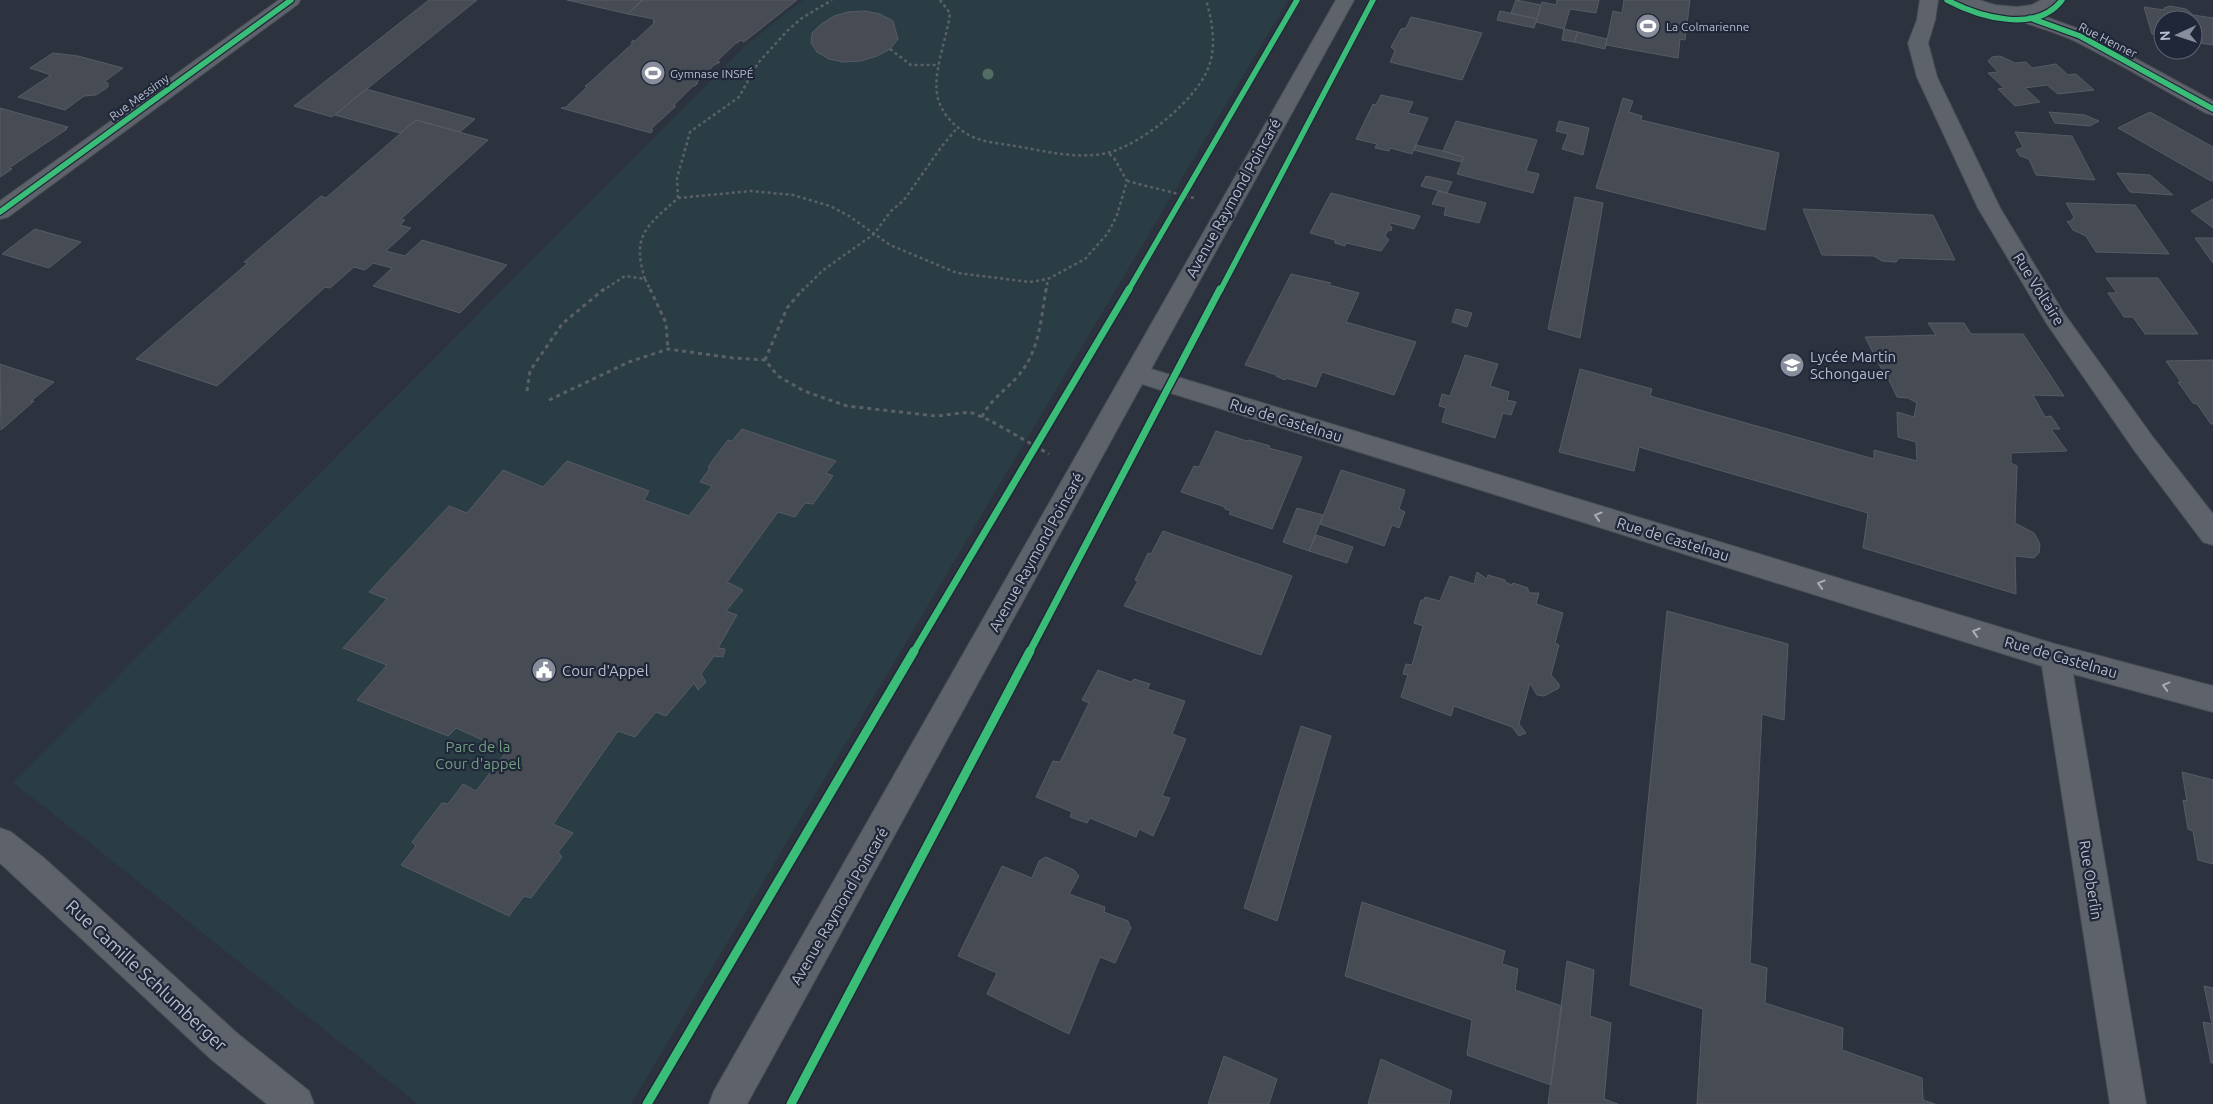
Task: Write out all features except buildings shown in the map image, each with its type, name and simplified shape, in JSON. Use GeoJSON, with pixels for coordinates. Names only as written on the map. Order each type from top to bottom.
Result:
{"type":"FeatureCollection","features":[{"type":"Feature","properties":{"kind":"street","name":"Rue Messimy"},"geometry":{"type":"LineString","coordinates":[[0,212],[291,0]]}},
{"type":"Feature","properties":{"kind":"street","name":"Avenue Raymond Poincaré"},"geometry":{"type":"LineString","coordinates":[[727,1104],[888,820],[1135,373],[1345,0]]}},
{"type":"Feature","properties":{"kind":"street"},"geometry":{"type":"LineString","coordinates":[[1962,0],[1981,8],[2016,13],[2036,11],[2050,2]]}},
{"type":"Feature","properties":{"kind":"street","name":"Rue Henner"},"geometry":{"type":"LineString","coordinates":[[2050,2],[2080,36]]}},
{"type":"Feature","properties":{"kind":"street","name":"Rue Voltaire"},"geometry":{"type":"LineString","coordinates":[[1981,8],[1928,10],[1918,43],[1927,77],[1989,208],[2056,318],[2143,442],[2213,534]]}},
{"type":"Feature","properties":{"kind":"street","name":"Rue Henner"},"geometry":{"type":"LineString","coordinates":[[2016,13],[2080,36],[2213,109]]}},
{"type":"Feature","properties":{"kind":"street","name":"Rue de Castelnau"},"geometry":{"type":"LineString","coordinates":[[1135,373],[2055,657],[2213,699]]}},
{"type":"Feature","properties":{"kind":"street","name":"Rue Oberlin"},"geometry":{"type":"LineString","coordinates":[[2055,657],[2128,1104]]}},
{"type":"Feature","properties":{"kind":"street","name":"Rue Camille Schlumberger"},"geometry":{"type":"LineString","coordinates":[[0,844],[32,869],[225,1047],[296,1104]]}},
{"type":"Feature","properties":{"kind":"path"},"geometry":{"type":"LineString","coordinates":[[678,198],[677,178],[690,132],[739,97],[758,63],[788,30],[802,18],[832,0]]}},
{"type":"Feature","properties":{"kind":"path"},"geometry":{"type":"LineString","coordinates":[[940,0],[950,13],[947,35],[939,65],[938,102],[958,127],[973,137],[1035,151],[1078,154],[1108,153],[1124,147],[1166,118],[1199,85],[1207,72],[1211,59],[1210,13],[1206,0]]}},
{"type":"Feature","properties":{"kind":"path"},"geometry":{"type":"LineString","coordinates":[[890,48],[911,65],[939,65]]}},
{"type":"Feature","properties":{"kind":"path"},"geometry":{"type":"LineString","coordinates":[[765,360],[778,323],[787,308],[822,271],[874,234],[890,211],[904,200],[958,127]]}},
{"type":"Feature","properties":{"kind":"path"},"geometry":{"type":"LineString","coordinates":[[668,349],[666,323],[645,279],[639,262],[638,245],[645,230],[678,198],[751,191],[793,195],[830,206],[849,216],[890,245],[957,273],[1030,282],[1048,279],[1085,259],[1108,233],[1117,215],[1127,181],[1114,158],[1108,153]]}},
{"type":"Feature","properties":{"kind":"path"},"geometry":{"type":"LineString","coordinates":[[1127,181],[1228,208]]}},
{"type":"Feature","properties":{"kind":"path"},"geometry":{"type":"LineString","coordinates":[[1179,204],[1189,187]]}},
{"type":"Feature","properties":{"kind":"path"},"geometry":{"type":"LineString","coordinates":[[527,392],[530,371],[562,324],[609,285],[625,276],[645,279]]}},
{"type":"Feature","properties":{"kind":"path"},"geometry":{"type":"LineString","coordinates":[[982,418],[985,409],[1021,373],[1033,354],[1044,317],[1044,299],[1048,279]]}},
{"type":"Feature","properties":{"kind":"path"},"geometry":{"type":"LineString","coordinates":[[549,400],[629,362],[668,349],[725,358],[765,360],[778,376],[804,391],[847,406],[936,416],[970,412],[1080,472]]}},
{"type":"Feature","properties":{"kind":"path"},"geometry":{"type":"LineString","coordinates":[[1031,456],[1041,438]]}},
{"type":"Feature","properties":{"kind":"green space","name":"Parc de la Cour d'appel"},"geometry":{"type":"Polygon","coordinates":[[[803,0],[1288,0],[631,1104],[418,1104],[13,782],[746,45],[803,0]]]}},
{"type":"Feature","properties":{"kind":"cycle path"},"geometry":{"type":"LineString","coordinates":[[0,212],[291,0]]}},
{"type":"Feature","properties":{"kind":"cycle path"},"geometry":{"type":"LineString","coordinates":[[647,1104],[869,726],[1077,379],[1297,0]]}},
{"type":"Feature","properties":{"kind":"cycle path"},"geometry":{"type":"LineString","coordinates":[[791,1104],[1373,0]]}},
{"type":"Feature","properties":{"kind":"cycle path"},"geometry":{"type":"LineString","coordinates":[[1947,0],[1973,11],[2008,19],[2041,17],[2054,11],[2062,0]]}},
{"type":"Feature","properties":{"kind":"cycle path"},"geometry":{"type":"LineString","coordinates":[[2030,18],[2080,36],[2213,109]]}},
{"type":"Feature","properties":{"kind":"place","name":"La Colmarienne"},"geometry":{"type":"Point","coordinates":[1648,26]}},
{"type":"Feature","properties":{"kind":"place","name":"Gymnase INSPÉ"},"geometry":{"type":"Point","coordinates":[653,73]}},
{"type":"Feature","properties":{"kind":"place","name":"Lycée Martin Schongauer"},"geometry":{"type":"Point","coordinates":[1792,365]}},
{"type":"Feature","properties":{"kind":"place","name":"Cour d'Appel"},"geometry":{"type":"Point","coordinates":[544,670]}}]}
